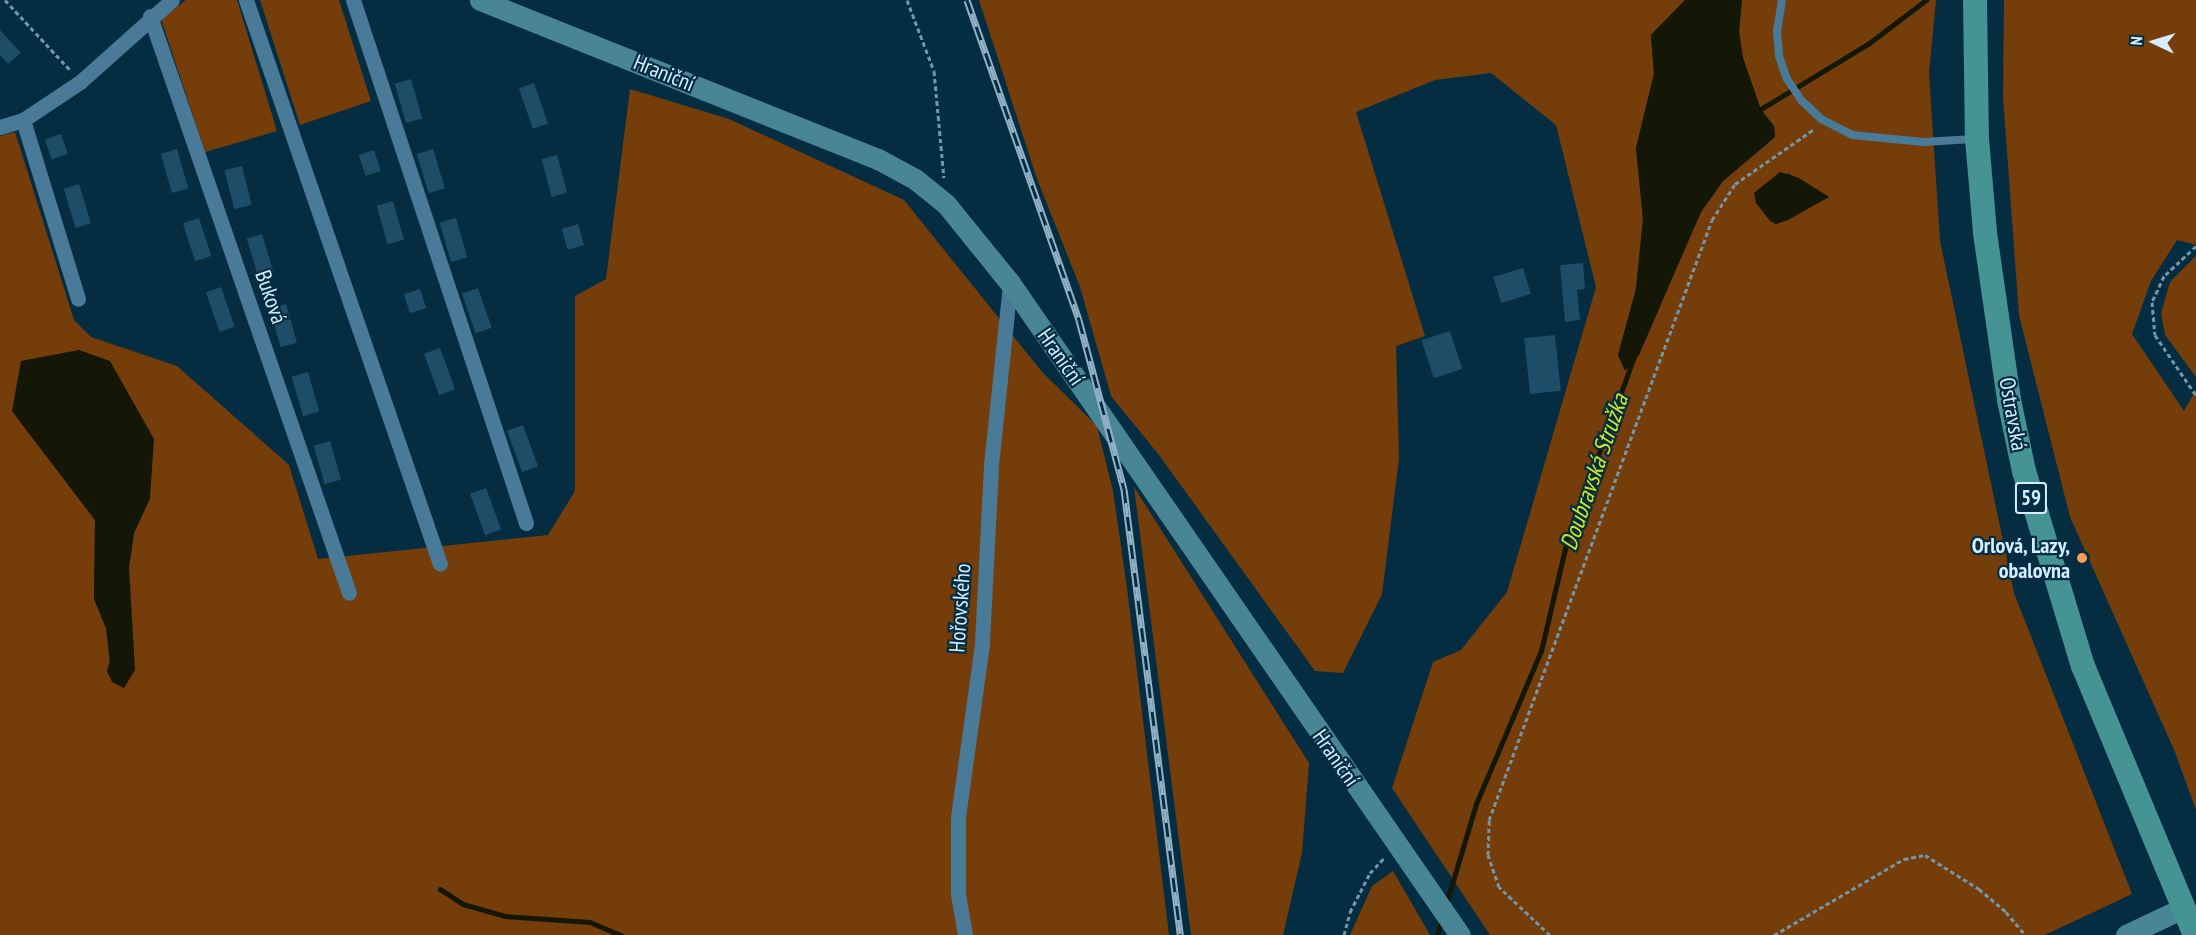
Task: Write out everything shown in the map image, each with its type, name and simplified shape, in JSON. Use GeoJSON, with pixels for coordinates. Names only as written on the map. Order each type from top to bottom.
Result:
{"type":"FeatureCollection","features":[{"type":"Feature","properties":{"kind":"main road","name":"Hraniční"},"geometry":{"type":"LineString","coordinates":[[480,0],[878,159],[922,184],[946,204],[1010,283],[1294,698],[1398,842],[1460,935]]}},
{"type":"Feature","properties":{"kind":"main road","name":"Ostravská"},"geometry":{"type":"LineString","coordinates":[[1975,0],[1977,139],[1989,256],[2024,471],[2083,666],[2183,908]]}},
{"type":"Feature","properties":{"kind":"main road"},"geometry":{"type":"LineString","coordinates":[[2126,935],[2183,908]]}},
{"type":"Feature","properties":{"kind":"main road","name":"59"},"geometry":{"type":"LineString","coordinates":[[2183,908],[2195,935]]}},
{"type":"Feature","properties":{"kind":"street"},"geometry":{"type":"LineString","coordinates":[[0,127],[23,120],[81,82],[150,16],[172,0]]}},
{"type":"Feature","properties":{"kind":"street"},"geometry":{"type":"LineString","coordinates":[[246,0],[440,564]]}},
{"type":"Feature","properties":{"kind":"street"},"geometry":{"type":"LineString","coordinates":[[353,0],[526,524]]}},
{"type":"Feature","properties":{"kind":"street","name":"Buková"},"geometry":{"type":"LineString","coordinates":[[150,16],[349,593]]}},
{"type":"Feature","properties":{"kind":"street"},"geometry":{"type":"LineString","coordinates":[[23,120],[78,299]]}},
{"type":"Feature","properties":{"kind":"street","name":"Hořovského"},"geometry":{"type":"LineString","coordinates":[[965,935],[958,894],[958,817],[982,643],[991,465],[1010,283]]}},
{"type":"Feature","properties":{"kind":"lane"},"geometry":{"type":"LineString","coordinates":[[1782,0],[1779,56],[1802,101],[1821,119],[1852,135],[1924,142],[1977,139]]}},
{"type":"Feature","properties":{"kind":"path"},"geometry":{"type":"LineString","coordinates":[[5,0],[81,82]]}},
{"type":"Feature","properties":{"kind":"path"},"geometry":{"type":"LineString","coordinates":[[908,0],[934,71],[946,204]]}},
{"type":"Feature","properties":{"kind":"path"},"geometry":{"type":"LineString","coordinates":[[1550,935],[1499,887],[1488,855],[1489,820],[1712,220],[1735,184],[1813,131],[1821,119]]}},
{"type":"Feature","properties":{"kind":"path"},"geometry":{"type":"LineString","coordinates":[[2196,246],[2164,276],[2152,302],[2155,335],[2196,394]]}},
{"type":"Feature","properties":{"kind":"path"},"geometry":{"type":"LineString","coordinates":[[1344,935],[1350,912],[1370,873],[1398,842]]}},
{"type":"Feature","properties":{"kind":"path"},"geometry":{"type":"LineString","coordinates":[[1774,935],[1904,859],[1925,855],[1979,889],[2006,912],[2025,935]]}},
{"type":"Feature","properties":{"kind":"shaded area"},"geometry":{"type":"Polygon","coordinates":[[[186,0],[237,0],[277,131],[205,152],[161,19],[186,0]]]}},
{"type":"Feature","properties":{"kind":"shaded area"},"geometry":{"type":"Polygon","coordinates":[[[260,0],[339,0],[371,101],[300,125],[260,0]]]}},
{"type":"Feature","properties":{"kind":"shaded area"},"geometry":{"type":"Polygon","coordinates":[[[979,0],[1685,0],[1651,35],[1654,74],[1636,148],[1643,219],[1636,289],[1618,355],[1662,295],[1701,212],[1723,181],[1775,137],[1774,126],[1761,110],[1743,58],[1739,32],[1742,0],[1936,0],[1929,73],[1940,241],[2014,593],[2132,894],[2045,935],[1490,935],[1392,788],[1433,662],[1461,650],[1507,592],[1596,287],[1556,125],[1491,73],[1435,80],[1356,112],[1425,336],[1396,346],[1399,459],[1382,594],[1343,673],[1315,671],[1159,455],[1111,396],[1080,287],[1037,179],[979,0]],[[1788,173],[1756,203],[1776,224],[1829,197],[1788,173]]]}},
{"type":"Feature","properties":{"kind":"shaded area"},"geometry":{"type":"Polygon","coordinates":[[[1685,0],[1742,0],[1739,32],[1743,58],[1761,110],[1774,126],[1775,137],[1723,181],[1701,212],[1639,355],[1625,371],[1618,355],[1636,289],[1643,219],[1636,148],[1654,74],[1651,35],[1685,0]]]}},
{"type":"Feature","properties":{"kind":"shaded area"},"geometry":{"type":"Polygon","coordinates":[[[2004,0],[2196,0],[2196,245],[2177,240],[2151,281],[2132,334],[2184,411],[2196,390],[2196,810],[2175,752],[2070,517],[2019,315],[2003,97],[2004,0]]]}},
{"type":"Feature","properties":{"kind":"shaded area"},"geometry":{"type":"Polygon","coordinates":[[[630,89],[729,119],[904,200],[1043,373],[1097,426],[1113,491],[1127,588],[1169,935],[0,935],[0,136],[15,132],[74,320],[91,337],[177,366],[289,465],[318,559],[548,535],[575,491],[575,296],[606,279],[630,89]],[[12,411],[95,520],[94,599],[106,628],[112,682],[134,533],[150,498],[12,411]]]}},
{"type":"Feature","properties":{"kind":"shaded area"},"geometry":{"type":"Polygon","coordinates":[[[1780,172],[1799,178],[1829,197],[1788,220],[1776,224],[1770,221],[1756,203],[1754,193],[1780,172]]]}},
{"type":"Feature","properties":{"kind":"shaded area"},"geometry":{"type":"Polygon","coordinates":[[[2196,256],[2196,377],[2165,335],[2161,313],[2170,282],[2196,256]]]}},
{"type":"Feature","properties":{"kind":"shaded area"},"geometry":{"type":"Polygon","coordinates":[[[79,350],[110,361],[154,439],[150,498],[134,533],[129,567],[135,670],[124,688],[112,682],[107,671],[110,660],[106,628],[94,599],[95,520],[12,411],[21,361],[79,350]]]}},
{"type":"Feature","properties":{"kind":"shaded area"},"geometry":{"type":"Polygon","coordinates":[[[1134,487],[1309,763],[1302,853],[1283,935],[1191,935],[1134,487]]]}},
{"type":"Feature","properties":{"kind":"shaded area"},"geometry":{"type":"Polygon","coordinates":[[[1393,871],[1430,935],[1350,935],[1372,886],[1393,871]]]}},
{"type":"Feature","properties":{"kind":"building"},"geometry":{"type":"Polygon","coordinates":[[[0,30],[21,53],[8,64],[0,55],[0,30]]]}},
{"type":"Feature","properties":{"kind":"building"},"geometry":{"type":"Polygon","coordinates":[[[411,79],[422,118],[406,123],[395,84],[411,79]]]}},
{"type":"Feature","properties":{"kind":"building"},"geometry":{"type":"Polygon","coordinates":[[[534,83],[548,124],[533,129],[519,88],[534,83]]]}},
{"type":"Feature","properties":{"kind":"building"},"geometry":{"type":"Polygon","coordinates":[[[61,134],[68,154],[52,159],[45,140],[61,134]]]}},
{"type":"Feature","properties":{"kind":"building"},"geometry":{"type":"Polygon","coordinates":[[[177,149],[188,188],[172,193],[161,154],[177,149]]]}},
{"type":"Feature","properties":{"kind":"building"},"geometry":{"type":"Polygon","coordinates":[[[433,149],[445,188],[429,193],[417,154],[433,149]]]}},
{"type":"Feature","properties":{"kind":"building"},"geometry":{"type":"Polygon","coordinates":[[[374,150],[381,171],[366,176],[359,155],[374,150]]]}},
{"type":"Feature","properties":{"kind":"building"},"geometry":{"type":"Polygon","coordinates":[[[557,155],[567,193],[552,197],[542,159],[557,155]]]}},
{"type":"Feature","properties":{"kind":"building"},"geometry":{"type":"Polygon","coordinates":[[[242,166],[252,205],[234,209],[225,170],[242,166]]]}},
{"type":"Feature","properties":{"kind":"building"},"geometry":{"type":"Polygon","coordinates":[[[79,184],[91,223],[76,228],[64,189],[79,184]]]}},
{"type":"Feature","properties":{"kind":"building"},"geometry":{"type":"Polygon","coordinates":[[[393,201],[404,239],[388,244],[377,206],[393,201]]]}},
{"type":"Feature","properties":{"kind":"building"},"geometry":{"type":"Polygon","coordinates":[[[199,218],[211,256],[195,261],[183,223],[199,218]]]}},
{"type":"Feature","properties":{"kind":"building"},"geometry":{"type":"Polygon","coordinates":[[[456,218],[467,257],[451,262],[440,223],[456,218]]]}},
{"type":"Feature","properties":{"kind":"building"},"geometry":{"type":"Polygon","coordinates":[[[578,224],[584,245],[568,250],[562,229],[578,224]]]}},
{"type":"Feature","properties":{"kind":"building"},"geometry":{"type":"Polygon","coordinates":[[[262,234],[274,273],[259,278],[247,239],[262,234]]]}},
{"type":"Feature","properties":{"kind":"building"},"geometry":{"type":"Polygon","coordinates":[[[1583,263],[1585,289],[1577,290],[1580,320],[1565,322],[1560,265],[1583,263]]]}},
{"type":"Feature","properties":{"kind":"building"},"geometry":{"type":"Polygon","coordinates":[[[1523,268],[1531,294],[1501,303],[1493,277],[1523,268]]]}},
{"type":"Feature","properties":{"kind":"building"},"geometry":{"type":"Polygon","coordinates":[[[221,287],[235,327],[220,332],[206,292],[221,287]]]}},
{"type":"Feature","properties":{"kind":"building"},"geometry":{"type":"Polygon","coordinates":[[[478,288],[492,328],[476,333],[462,294],[478,288]]]}},
{"type":"Feature","properties":{"kind":"building"},"geometry":{"type":"Polygon","coordinates":[[[420,289],[426,308],[410,313],[404,294],[420,289]]]}},
{"type":"Feature","properties":{"kind":"building"},"geometry":{"type":"Polygon","coordinates":[[[286,304],[297,342],[281,347],[270,309],[286,304]]]}},
{"type":"Feature","properties":{"kind":"building"},"geometry":{"type":"Polygon","coordinates":[[[1450,331],[1462,369],[1434,378],[1421,340],[1450,331]]]}},
{"type":"Feature","properties":{"kind":"building"},"geometry":{"type":"Polygon","coordinates":[[[1555,335],[1561,391],[1530,394],[1524,338],[1555,335]]]}},
{"type":"Feature","properties":{"kind":"building"},"geometry":{"type":"Polygon","coordinates":[[[440,348],[455,389],[439,395],[424,354],[440,348]]]}},
{"type":"Feature","properties":{"kind":"building"},"geometry":{"type":"Polygon","coordinates":[[[308,372],[319,411],[303,416],[292,377],[308,372]]]}},
{"type":"Feature","properties":{"kind":"building"},"geometry":{"type":"Polygon","coordinates":[[[523,425],[538,466],[522,472],[507,431],[523,425]]]}},
{"type":"Feature","properties":{"kind":"building"},"geometry":{"type":"Polygon","coordinates":[[[330,441],[341,479],[325,484],[314,446],[330,441]]]}},
{"type":"Feature","properties":{"kind":"building"},"geometry":{"type":"Polygon","coordinates":[[[486,488],[501,529],[485,535],[470,494],[486,488]]]}},
{"type":"Feature","properties":{"kind":"waterway"},"geometry":{"type":"LineString","coordinates":[[1756,112],[1868,44],[1926,0]]}},
{"type":"Feature","properties":{"kind":"waterway","name":"Doubravská Stružka"},"geometry":{"type":"LineString","coordinates":[[1446,904],[1476,804],[1541,651],[1567,540],[1634,357]]}},
{"type":"Feature","properties":{"kind":"waterway"},"geometry":{"type":"LineString","coordinates":[[440,889],[463,904],[505,916],[590,922],[621,935]]}},
{"type":"Feature","properties":{"kind":"waterway","name":"Doubravská Stružka"},"geometry":{"type":"LineString","coordinates":[[1437,935],[1441,921]]}},
{"type":"Feature","properties":{"kind":"railway"},"geometry":{"type":"LineString","coordinates":[[967,0],[1079,320],[1124,489],[1180,935]]}},
{"type":"Feature","properties":{"kind":"place","name":"Orlová, Lazy, obalovna"},"geometry":{"type":"Point","coordinates":[2082,558]}}]}
